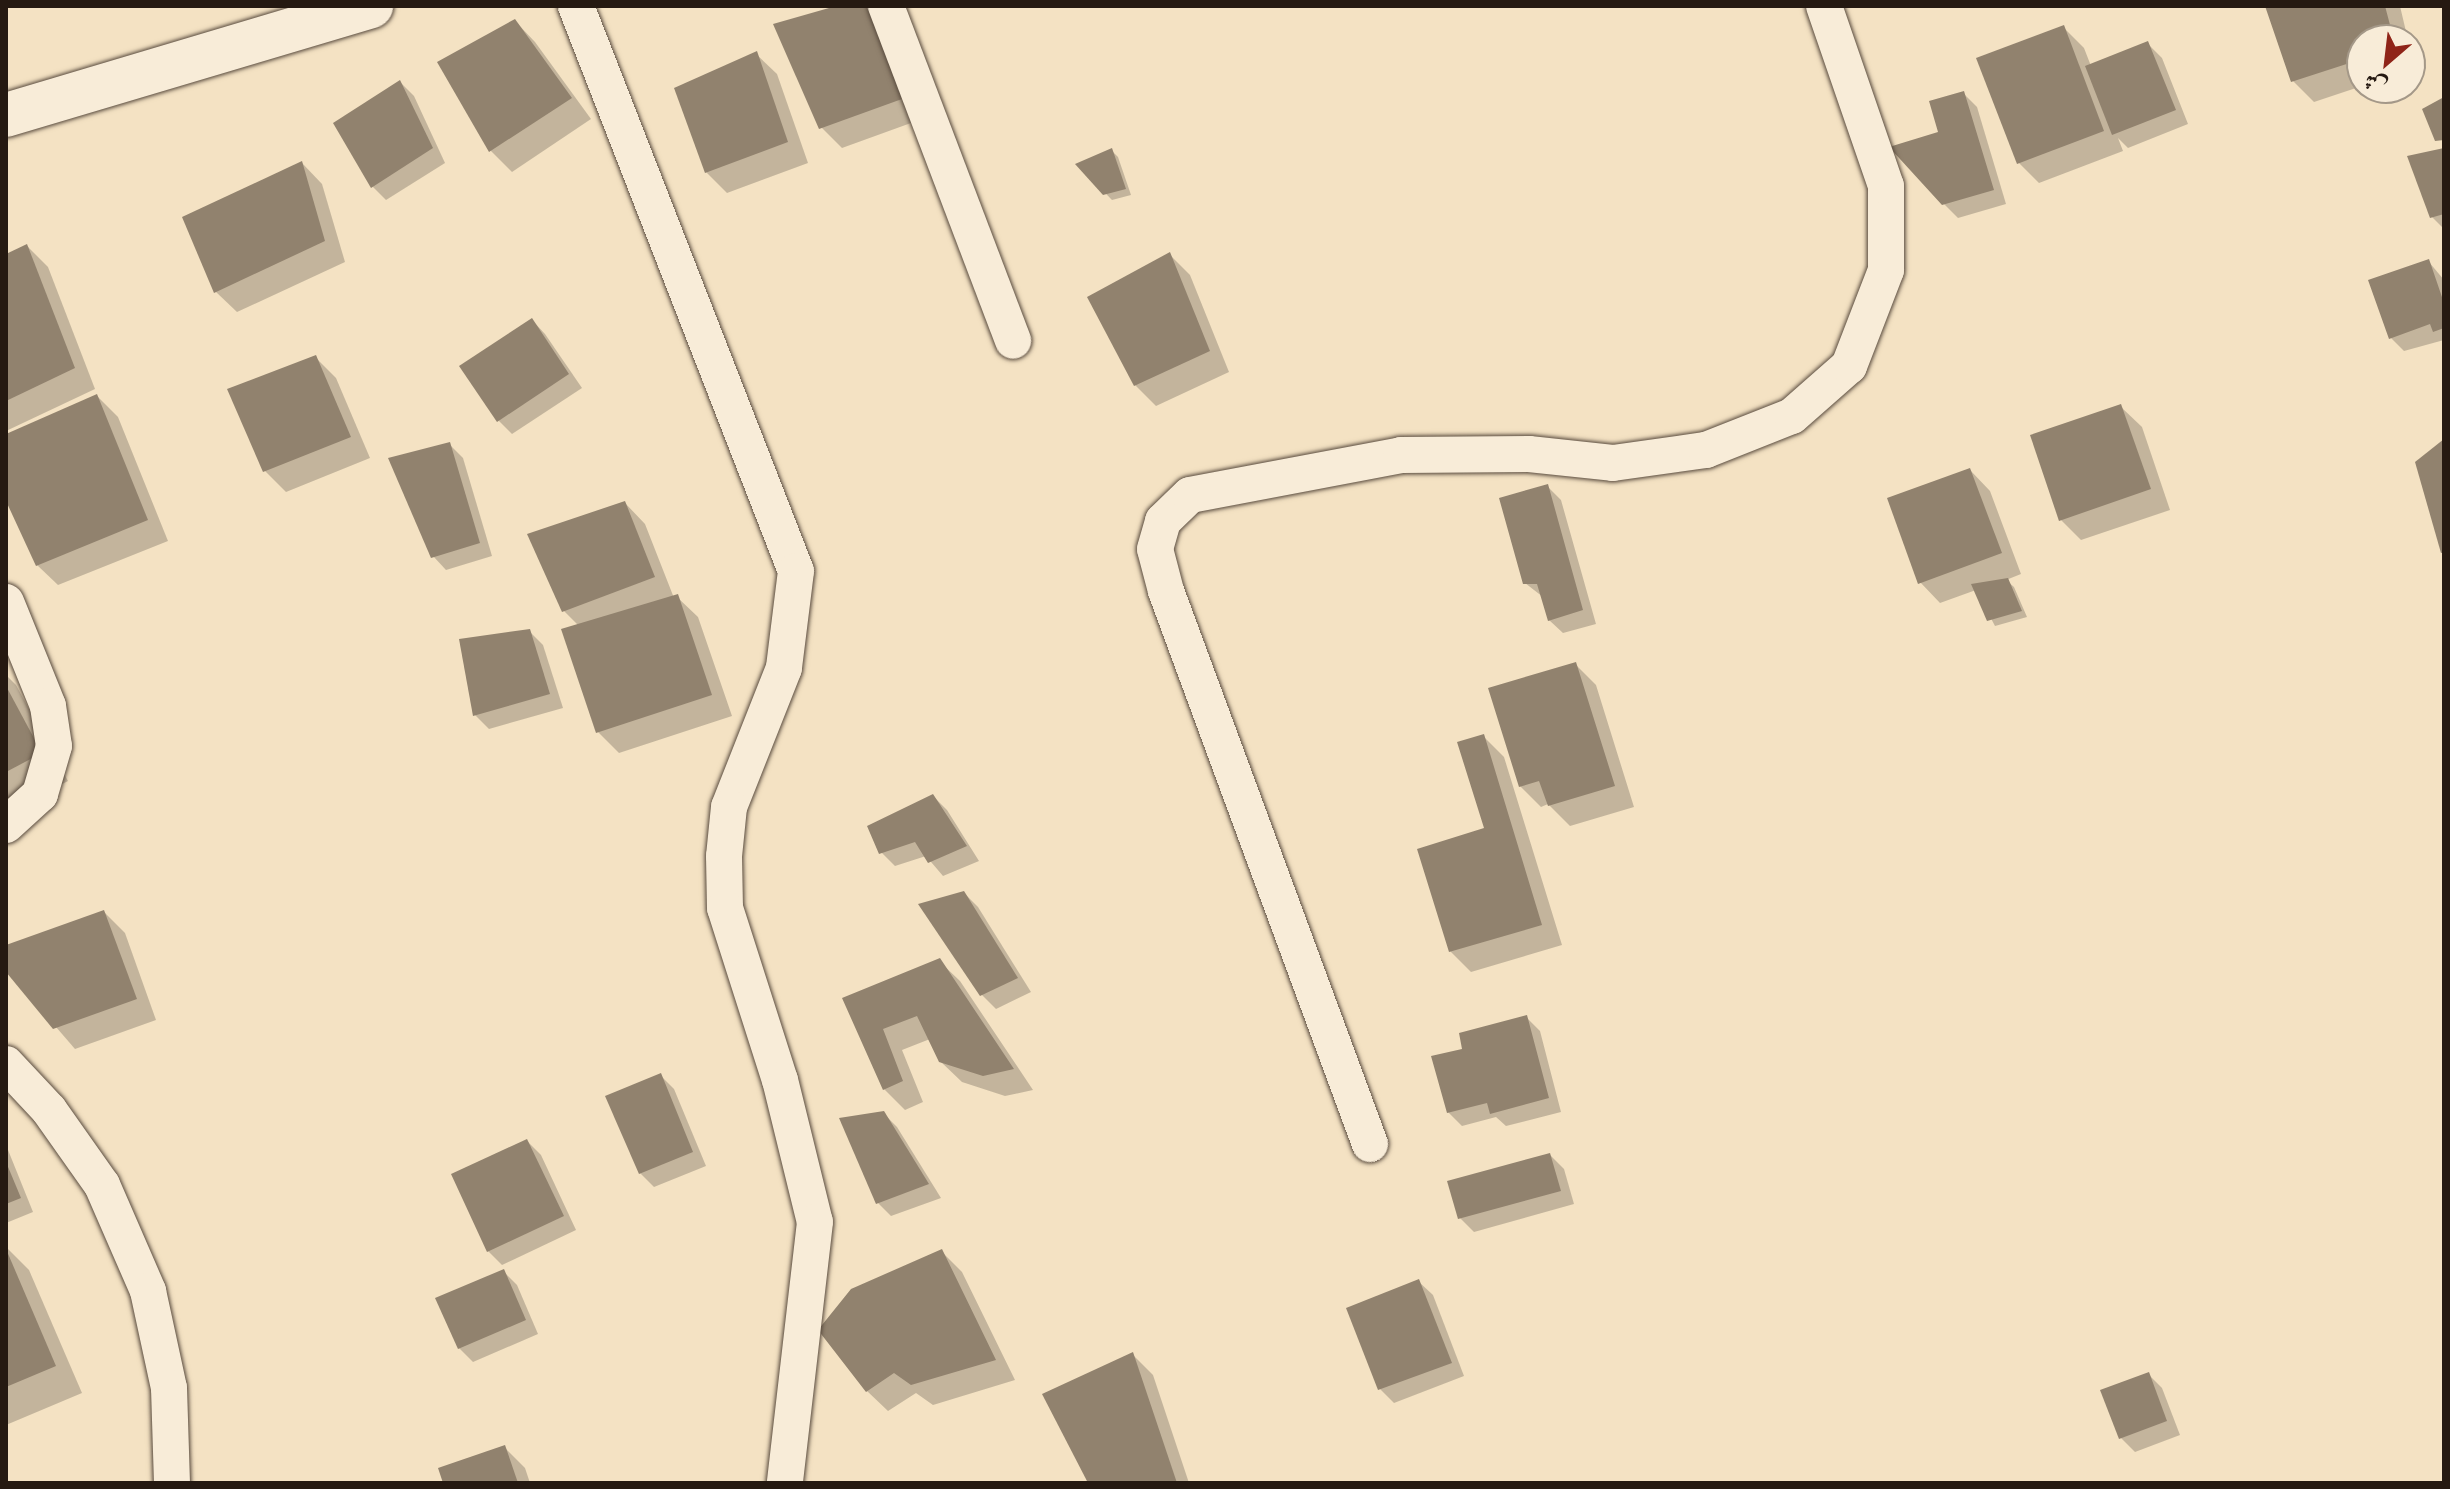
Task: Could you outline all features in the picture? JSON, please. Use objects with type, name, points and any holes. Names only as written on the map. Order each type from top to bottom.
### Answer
[{"type":"street","points":[[6,115],[371,6]]},
{"type":"street","points":[[576,6],[796,571],[784,668],[729,807],[724,856],[725,908],[780,1080],[815,1222],[785,1483]]},
{"type":"street","points":[[886,6],[1013,341]]},
{"type":"street","points":[[1370,1144],[1166,591],[1155,549],[1163,521],[1190,495],[1401,455],[1529,454],[1613,463],[1706,450],[1792,416],[1849,366],[1886,270],[1886,186],[1824,6]]},
{"type":"street","points":[[6,602],[48,706],[54,746],[40,794],[6,825]]},
{"type":"street","points":[[6,1064],[49,1110],[102,1185],[148,1291],[169,1388],[172,1483]]},
{"type":"building","points":[[836,6],[873,6],[902,99],[819,129],[773,24]]},
{"type":"building","points":[[2265,6],[2385,6],[2390,24],[2346,24],[2346,64],[2291,82]]},
{"type":"building","points":[[515,19],[572,98],[489,152],[437,62]]},
{"type":"building","points":[[2064,25],[2104,131],[2017,164],[1976,58]]},
{"type":"building","points":[[2148,41],[2176,110],[2112,135],[2085,66]]},
{"type":"building","points":[[757,51],[788,142],[705,173],[674,88]]},
{"type":"building","points":[[400,80],[433,148],[371,188],[333,123]]},
{"type":"building","points":[[1964,91],[1994,190],[1942,205],[1889,147],[1938,132],[1929,101]]},
{"type":"building","points":[[2444,97],[2444,140],[2435,141],[2422,109]]},
{"type":"building","points":[[1112,148],[1126,189],[1103,195],[1075,164]]},
{"type":"building","points":[[2444,148],[2444,214],[2430,218],[2407,156]]},
{"type":"building","points":[[302,161],[325,241],[214,293],[182,217]]},
{"type":"building","points":[[27,244],[75,368],[6,401],[6,254]]},
{"type":"building","points":[[1170,252],[1210,351],[1134,386],[1087,297]]},
{"type":"building","points":[[2429,259],[2444,303],[2444,328],[2433,332],[2430,324],[2389,339],[2368,280]]},
{"type":"building","points":[[532,318],[569,374],[497,422],[459,366]]},
{"type":"building","points":[[316,355],[351,437],[263,472],[227,389]]},
{"type":"building","points":[[97,394],[148,520],[36,566],[6,501],[6,434]]},
{"type":"building","points":[[2121,404],[2151,489],[2059,521],[2030,435]]},
{"type":"building","points":[[2444,439],[2444,552],[2441,553],[2415,462]]},
{"type":"building","points":[[450,442],[480,543],[431,558],[388,458]]},
{"type":"building","points":[[1970,468],[2002,553],[1918,584],[1887,498]]},
{"type":"building","points":[[1548,484],[1583,610],[1548,621],[1537,584],[1523,584],[1499,498]]},
{"type":"building","points":[[625,501],[655,577],[562,612],[527,534]]},
{"type":"building","points":[[2008,578],[2022,611],[1987,621],[1971,584]]},
{"type":"building","points":[[678,594],[712,695],[596,733],[561,629]]},
{"type":"building","points":[[530,629],[550,694],[473,716],[459,639]]},
{"type":"building","points":[[1576,662],[1615,786],[1548,806],[1539,781],[1519,787],[1488,688]]},
{"type":"building","points":[[6,686],[42,753],[6,772]]},
{"type":"building","points":[[1484,734],[1542,925],[1449,952],[1417,849],[1484,828],[1457,742]]},
{"type":"building","points":[[933,794],[967,846],[928,863],[915,842],[879,854],[867,826]]},
{"type":"building","points":[[964,891],[1018,978],[980,996],[918,904]]},
{"type":"building","points":[[104,910],[137,999],[53,1029],[6,972],[6,945]]},
{"type":"building","points":[[940,958],[1014,1069],[983,1076],[939,1062],[917,1016],[883,1029],[903,1081],[883,1090],[842,998]]},
{"type":"building","points":[[1527,1015],[1549,1098],[1490,1114],[1487,1103],[1447,1113],[1431,1056],[1462,1049],[1459,1033]]},
{"type":"building","points":[[661,1073],[693,1152],[639,1174],[605,1096]]},
{"type":"building","points":[[884,1111],[929,1184],[876,1204],[839,1118]]},
{"type":"building","points":[[527,1139],[564,1216],[487,1252],[451,1174]]},
{"type":"building","points":[[1550,1153],[1561,1191],[1458,1219],[1447,1181]]},
{"type":"building","points":[[6,1162],[21,1198],[6,1204]]},
{"type":"building","points":[[6,1249],[56,1366],[6,1387]]},
{"type":"building","points":[[942,1249],[996,1360],[911,1385],[894,1373],[866,1392],[818,1330],[851,1289]]},
{"type":"building","points":[[504,1269],[526,1320],[458,1349],[435,1298]]},
{"type":"building","points":[[1419,1279],[1452,1363],[1378,1390],[1346,1308]]},
{"type":"building","points":[[1133,1352],[1177,1483],[1088,1483],[1042,1394]]},
{"type":"building","points":[[2149,1372],[2167,1421],[2119,1439],[2100,1390]]},
{"type":"building","points":[[505,1445],[518,1483],[443,1483],[438,1468]]}]
